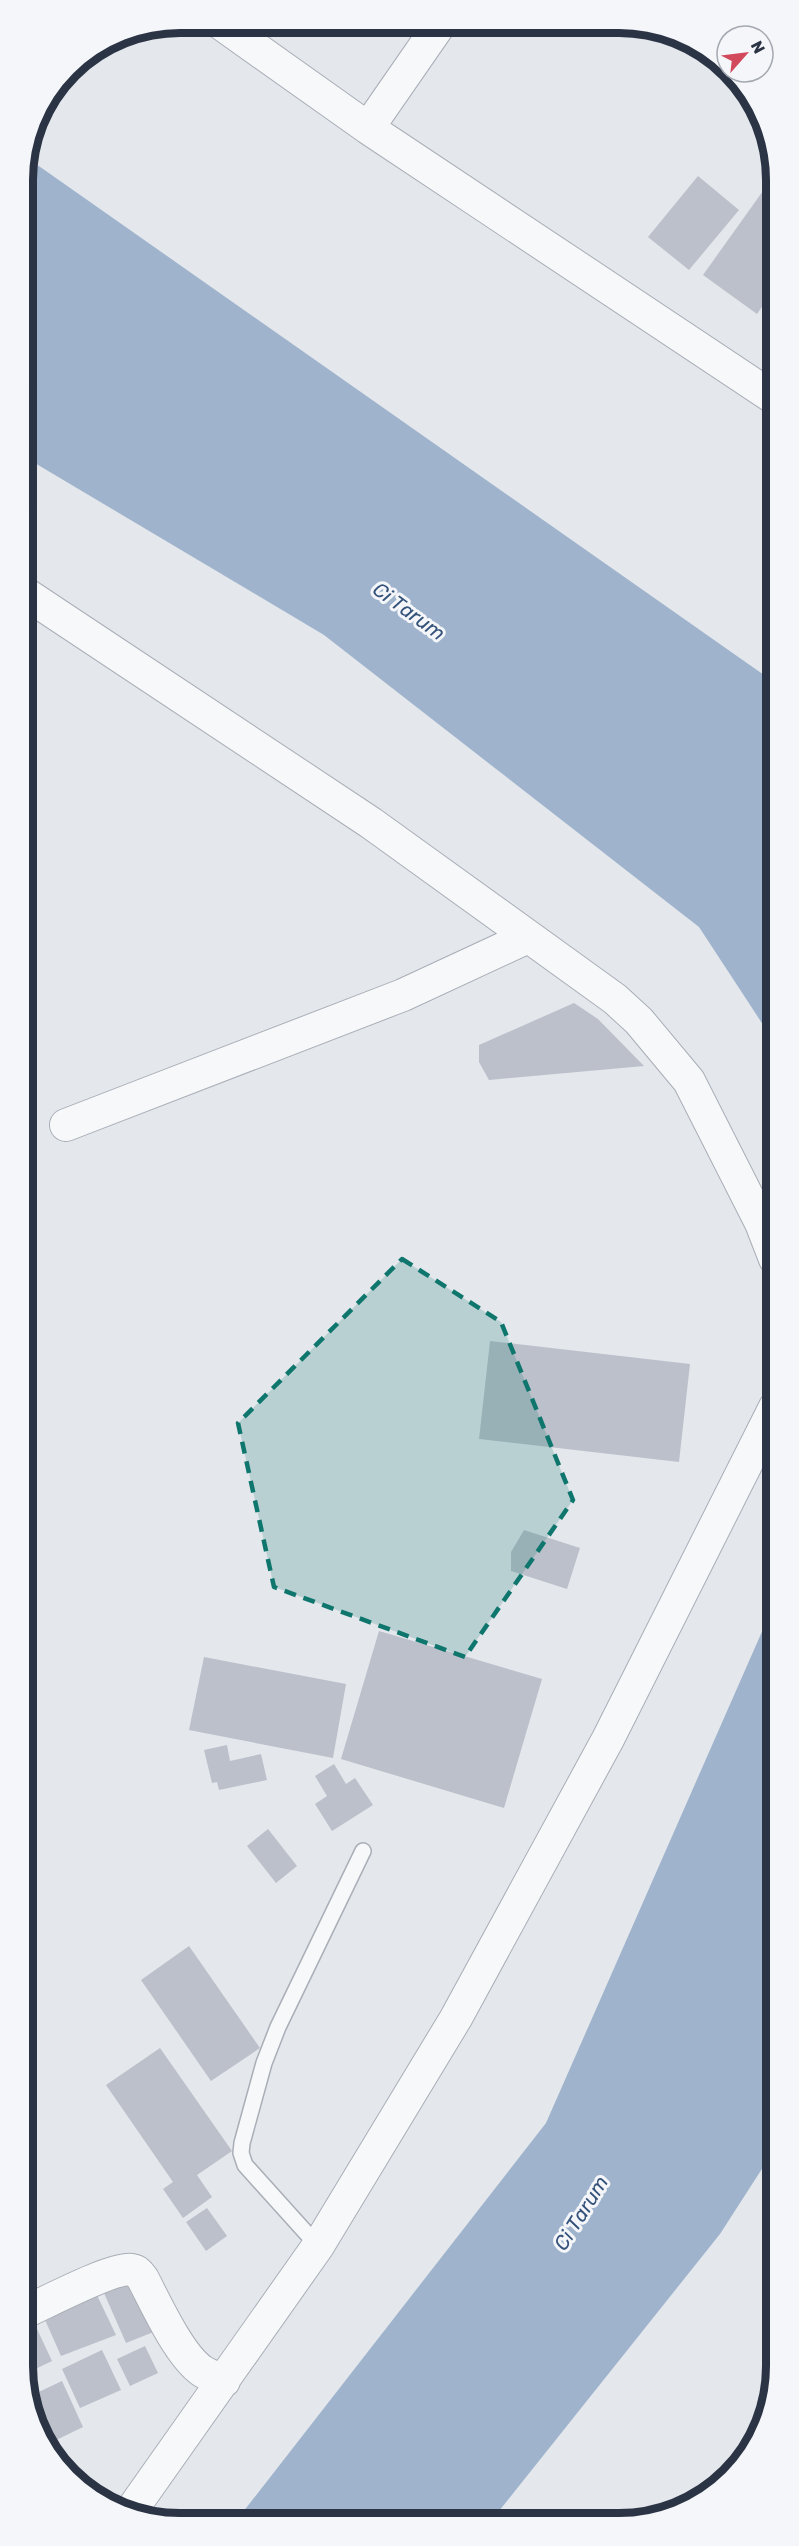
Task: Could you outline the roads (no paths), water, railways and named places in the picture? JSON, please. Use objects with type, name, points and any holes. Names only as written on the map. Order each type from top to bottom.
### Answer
[{"type":"street","points":[[234,33],[368,128],[766,393]]},
{"type":"street","points":[[368,128],[434,33]]},
{"type":"street","points":[[33,599],[371,823],[615,999],[639,1021],[689,1081],[740,1180],[766,1239]]},
{"type":"street","points":[[66,1125],[403,994],[528,938]]},
{"type":"street","points":[[135,2506],[318,2246],[456,2018],[608,1739],[766,1425]]},
{"type":"street","points":[[33,2308],[121,2270],[132,2270],[144,2279],[164,2319],[189,2358],[202,2371],[224,2381]]},
{"type":"lane","points":[[318,2246],[245,2165],[241,2153],[242,2143],[264,2063],[278,2027],[363,1851]]},
{"type":"water","name":"Ci Tarum","points":[[34,162],[766,676],[766,1029],[699,927],[324,635],[33,462]]},
{"type":"water","name":"Ci Tarum","points":[[766,1622],[766,2163],[720,2234],[497,2513],[242,2513],[546,2123]]}]
